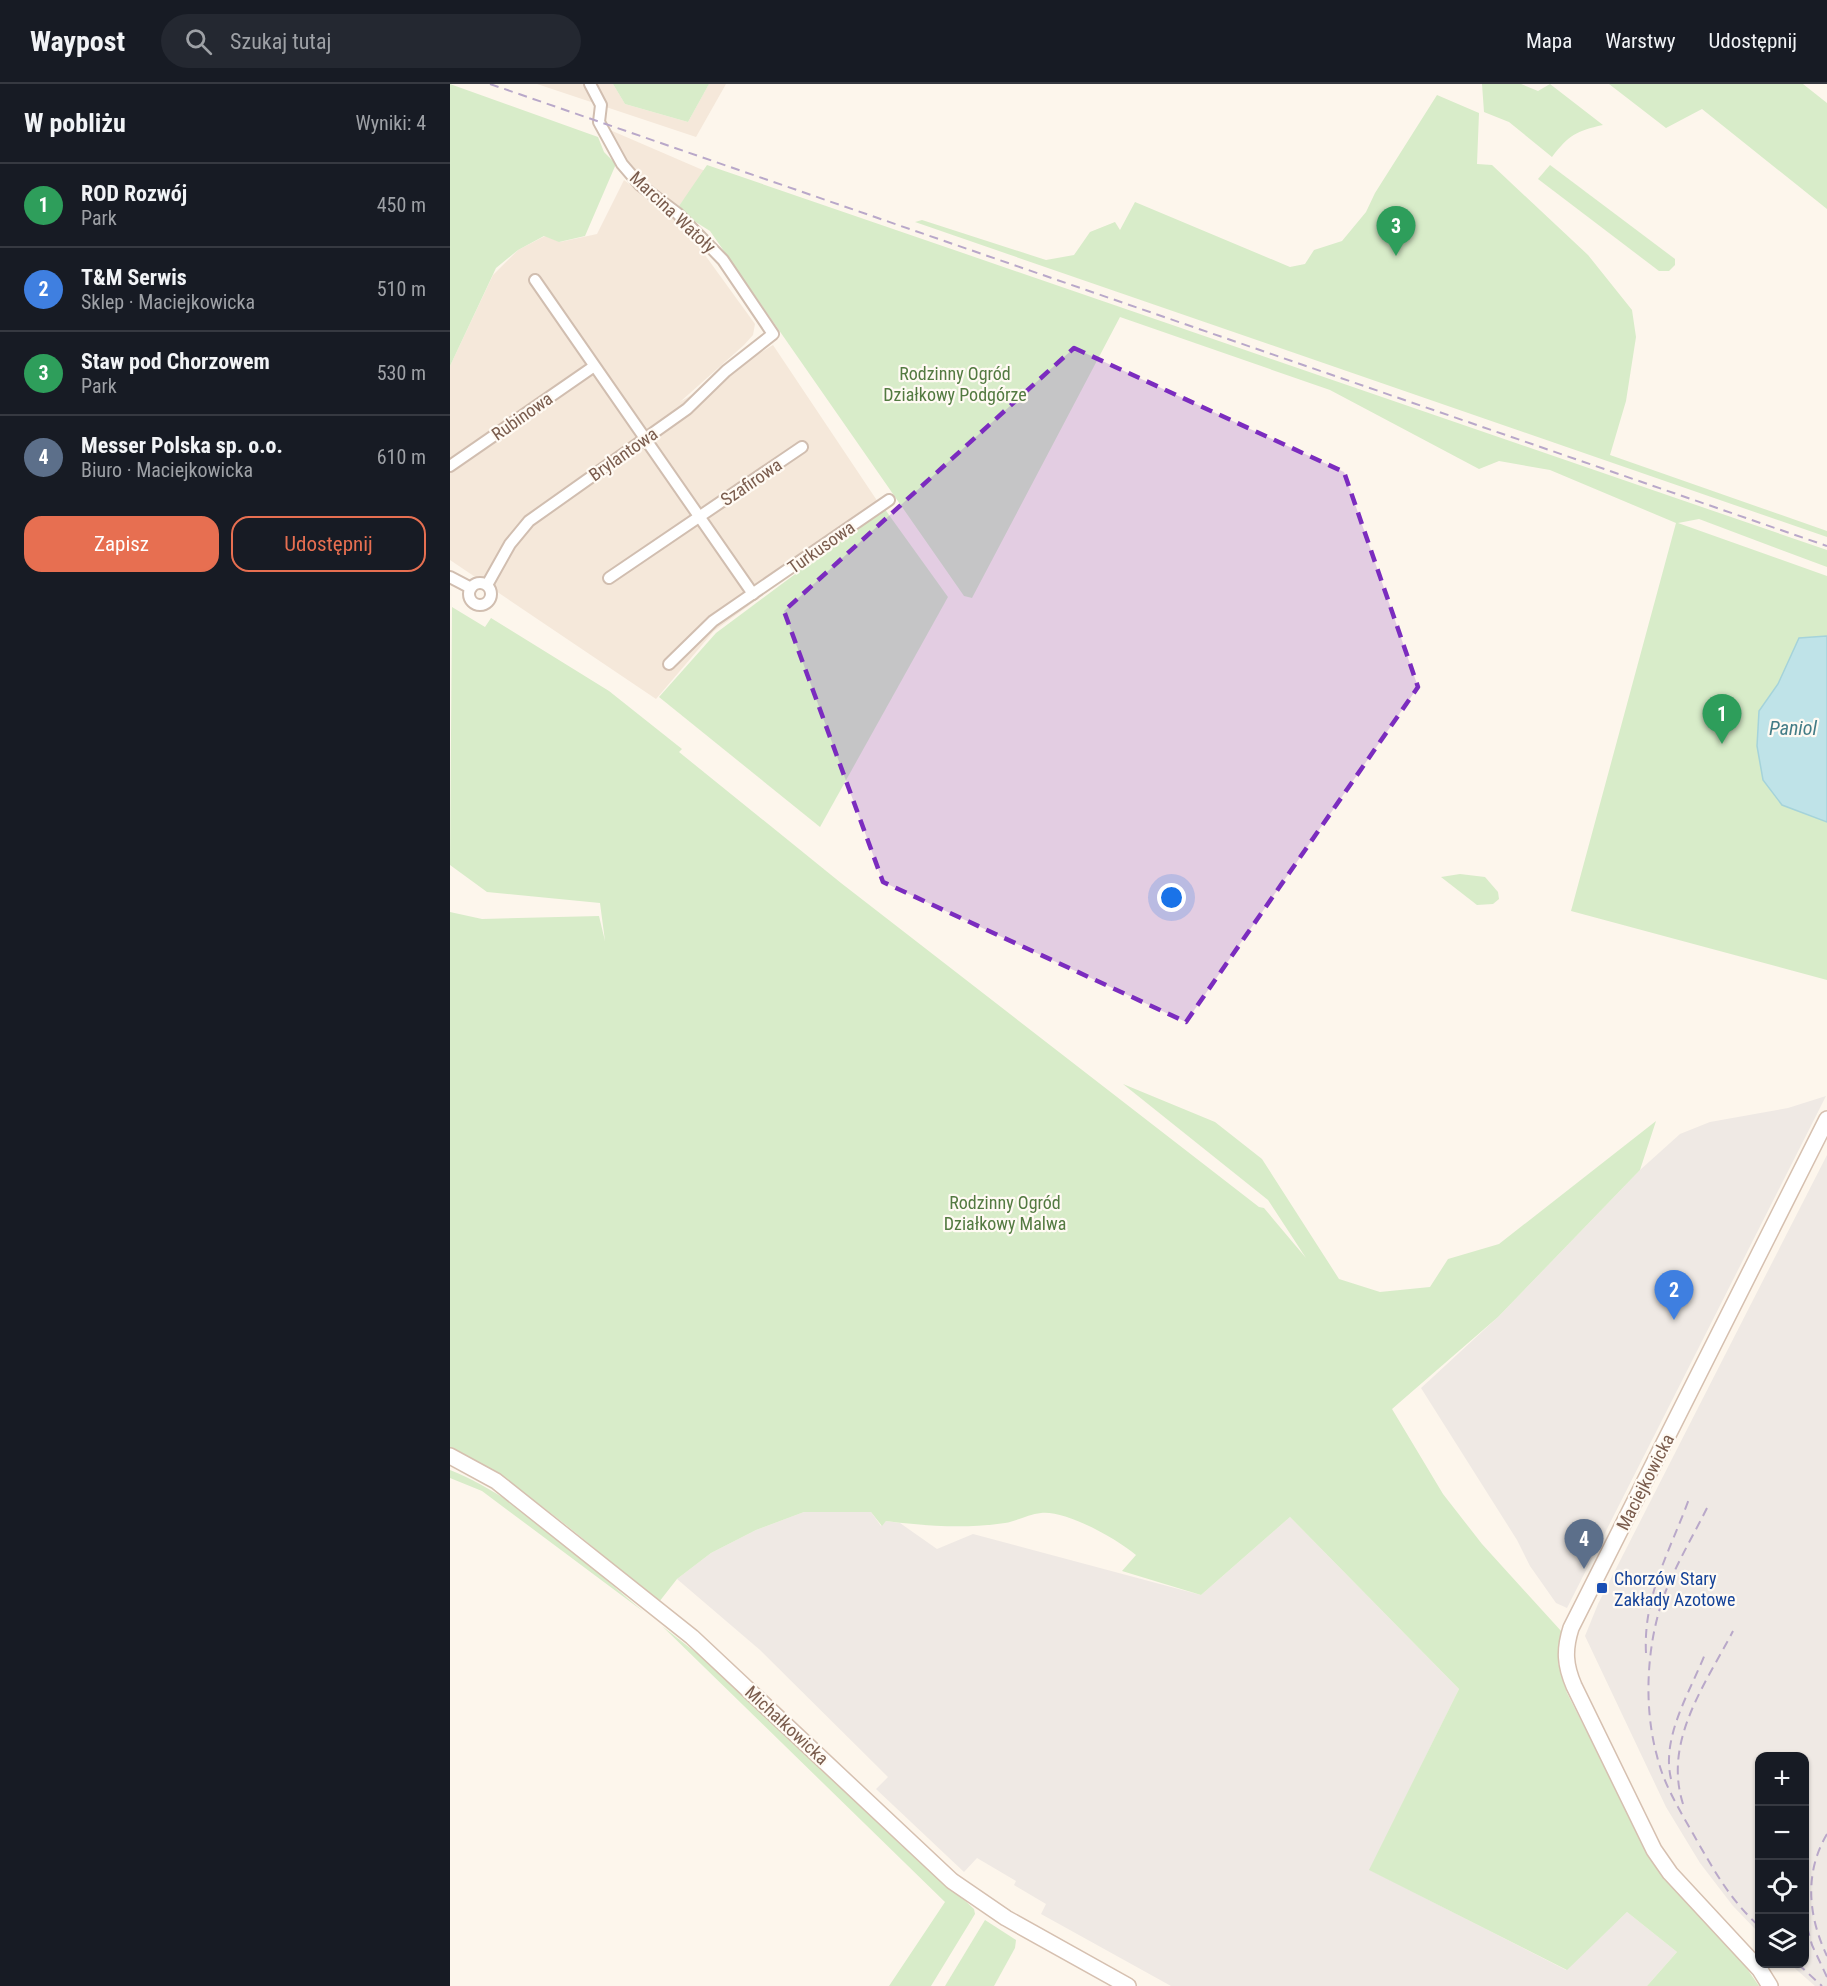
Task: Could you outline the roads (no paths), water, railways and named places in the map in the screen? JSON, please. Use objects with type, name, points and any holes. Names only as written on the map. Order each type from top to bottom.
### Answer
[{"type":"street","name":"Marcina Watoły","points":[[590,84],[601,105],[599,122],[622,164],[640,185],[677,213],[723,260],[773,334]]},
{"type":"street","points":[[535,280],[753,594]]},
{"type":"street","name":"Brylantowa","points":[[487,585],[510,544],[529,521],[687,409],[726,371],[773,334]]},
{"type":"street","name":"Rubinowa","points":[[450,466],[593,366]]},
{"type":"street","name":"Szafirowa","points":[[609,578],[802,447]]},
{"type":"street","name":"Turkusowa","points":[[669,664],[713,621],[889,500]]},
{"type":"street","points":[[450,576],[471,588]]},
{"type":"street","points":[[478,583],[487,585],[491,596],[483,605],[471,601],[471,588],[478,583]]},
{"type":"street","name":"Maciejkowicka","points":[[1770,1986],[1760,1970],[1670,1873],[1654,1850],[1574,1686],[1566,1664],[1565,1646],[1571,1628],[1827,1119]]},
{"type":"street","name":"Michałkowicka","points":[[450,1455],[496,1481],[525,1502],[692,1637],[952,1881],[1006,1918],[1128,1986]]},
{"type":"water","name":"Paniol","points":[[1827,636],[1827,822],[1782,805],[1763,780],[1757,746],[1759,711],[1778,684],[1799,638]]},
{"type":"railway","points":[[490,84],[1827,546]]},
{"type":"railway","points":[[1646,1653],[1646,1632],[1653,1593],[1689,1499]]},
{"type":"railway","points":[[1707,1508],[1670,1581],[1656,1622],[1649,1667],[1649,1713],[1660,1767],[1674,1799],[1724,1886],[1755,1922]]},
{"type":"railway","points":[[1683,1804],[1678,1781],[1678,1758],[1683,1736],[1690,1714],[1733,1631]]},
{"type":"railway","points":[[1671,1779],[1669,1763],[1673,1731],[1705,1654]]},
{"type":"railway","points":[[1827,1834],[1815,1864],[1811,1895],[1816,1926],[1827,1956]]},
{"type":"railway","points":[[1809,1934],[1827,1977]]},
{"type":"railway","points":[[1802,1968],[1822,1986]]},
{"type":"place","name":"Staw pod Chorzowem","points":[[1396,256]]},
{"type":"place","name":"ROD Rozwój","points":[[1722,744]]},
{"type":"place","name":"T&M Serwis","points":[[1674,1320]]},
{"type":"place","name":"Messer Polska sp. o.o.","points":[[1584,1569]]},
{"type":"place","name":"Chorzów Stary Zakłady Azotowe","points":[[1602,1588]]},
{"type":"park label","name":"Rodzinny Ogród Działkowy Podgórze","points":[[955,383]]},
{"type":"park label","name":"Rodzinny Ogród Działkowy Malwa","points":[[1005,1212]]}]
